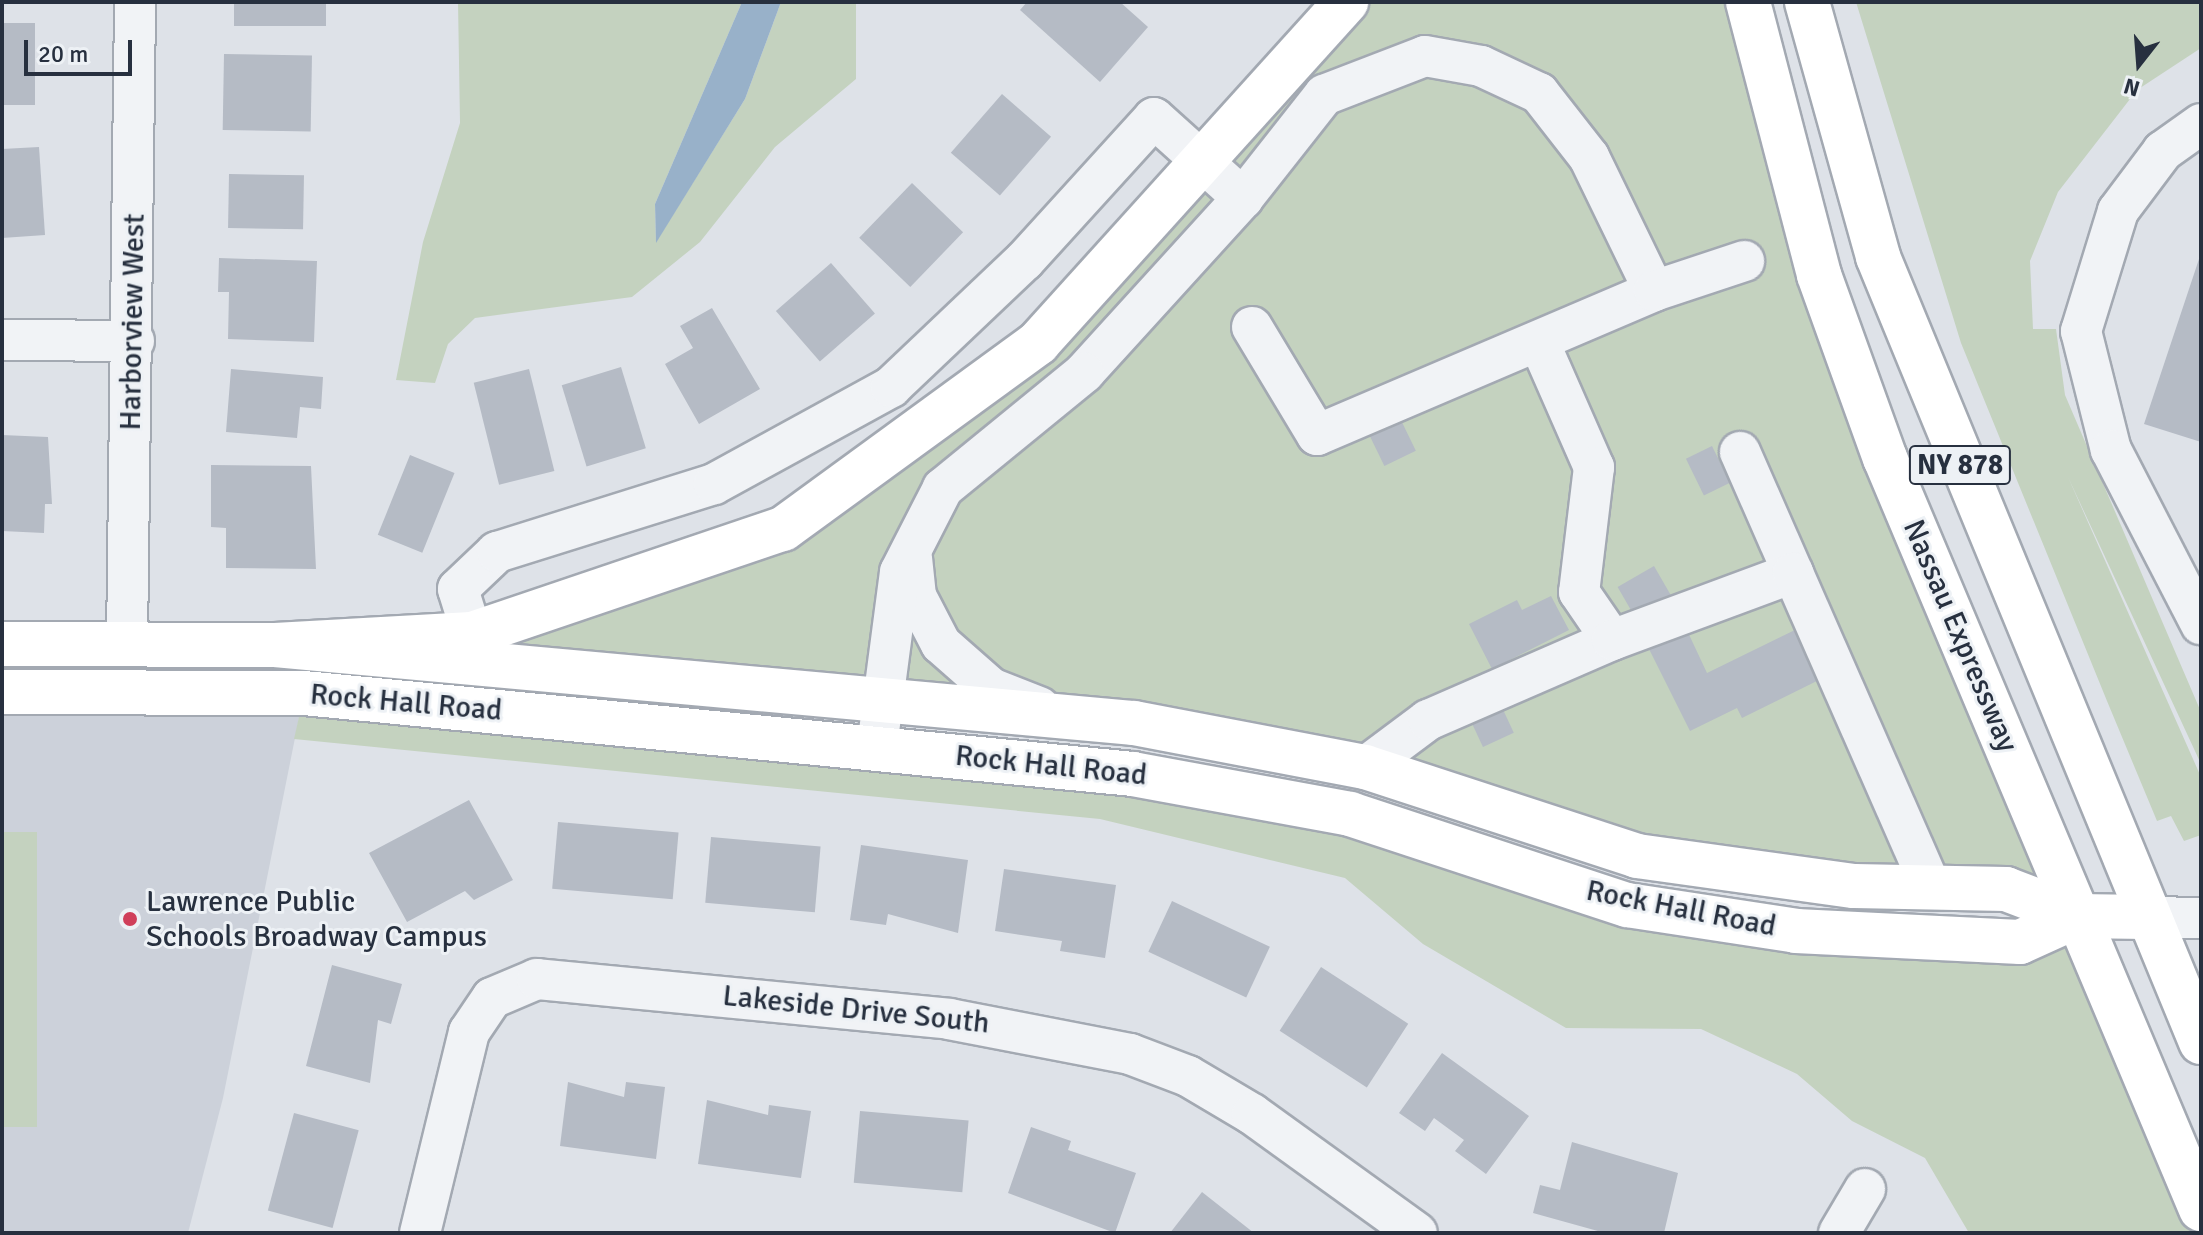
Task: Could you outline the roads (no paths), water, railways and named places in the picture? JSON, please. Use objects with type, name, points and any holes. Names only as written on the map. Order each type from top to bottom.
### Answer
[{"type":"main road","points":[[275,645],[472,634],[783,529],[1038,343],[1346,2]]},
{"type":"main road","name":"Nassau Expressway","points":[[1748,2],[1763,83],[1824,289],[1885,458],[2201,1209]]},
{"type":"main road","name":"NY 878","points":[[1807,2],[1878,257],[2146,917],[2201,1042]]},
{"type":"main road","name":"Rock Hall Road","points":[[2,644],[127,642],[275,645],[1066,717],[1263,744],[1365,767],[1637,856],[1795,881],[2006,889],[2077,916],[2146,917]]},
{"type":"main road","name":"Rock Hall Road","points":[[2,692],[304,693],[877,747],[1256,793],[1350,814],[1627,905],[1796,931],[2020,942],[2077,916]]},
{"type":"street","name":"Harborview West","points":[[127,642],[134,341],[135,2]]},
{"type":"street","points":[[877,747],[900,572],[921,521],[943,488],[992,442],[1084,373],[1243,198],[1324,95],[1425,56],[1481,66],[1539,93],[1589,157],[1654,291]]},
{"type":"street","points":[[472,634],[458,589],[497,552],[714,484],[891,387],[1024,261],[1154,118],[1243,198]]},
{"type":"street","points":[[2201,124],[2163,151],[2118,211],[2081,331],[2111,450],[2201,624]]},
{"type":"street","points":[[1252,327],[1317,435],[1654,291],[1744,261]]},
{"type":"street","points":[[2,340],[134,341]]},
{"type":"street","points":[[1539,342],[1594,467],[1579,592],[1612,640]]},
{"type":"street","points":[[1740,452],[1931,888]]},
{"type":"street","points":[[921,521],[912,575],[941,644],[991,688],[1066,717]]},
{"type":"street","points":[[1365,767],[1428,720],[1612,640],[1793,573]]},
{"type":"street","name":"Rock Hall Road","points":[[2146,917],[2201,918]]},
{"type":"street","name":"Lakeside Drive South","points":[[420,1233],[469,1032],[492,998],[537,979],[949,1019],[1130,1054],[1188,1076],[1252,1114],[1417,1233]]},
{"type":"street","points":[[1839,1233],[1865,1189]]},
{"type":"water","points":[[742,2],[781,2],[745,99],[656,243],[655,204]]},
{"type":"place","name":"Lawrence Public Schools Broadway Campus","points":[[130,919]]}]
